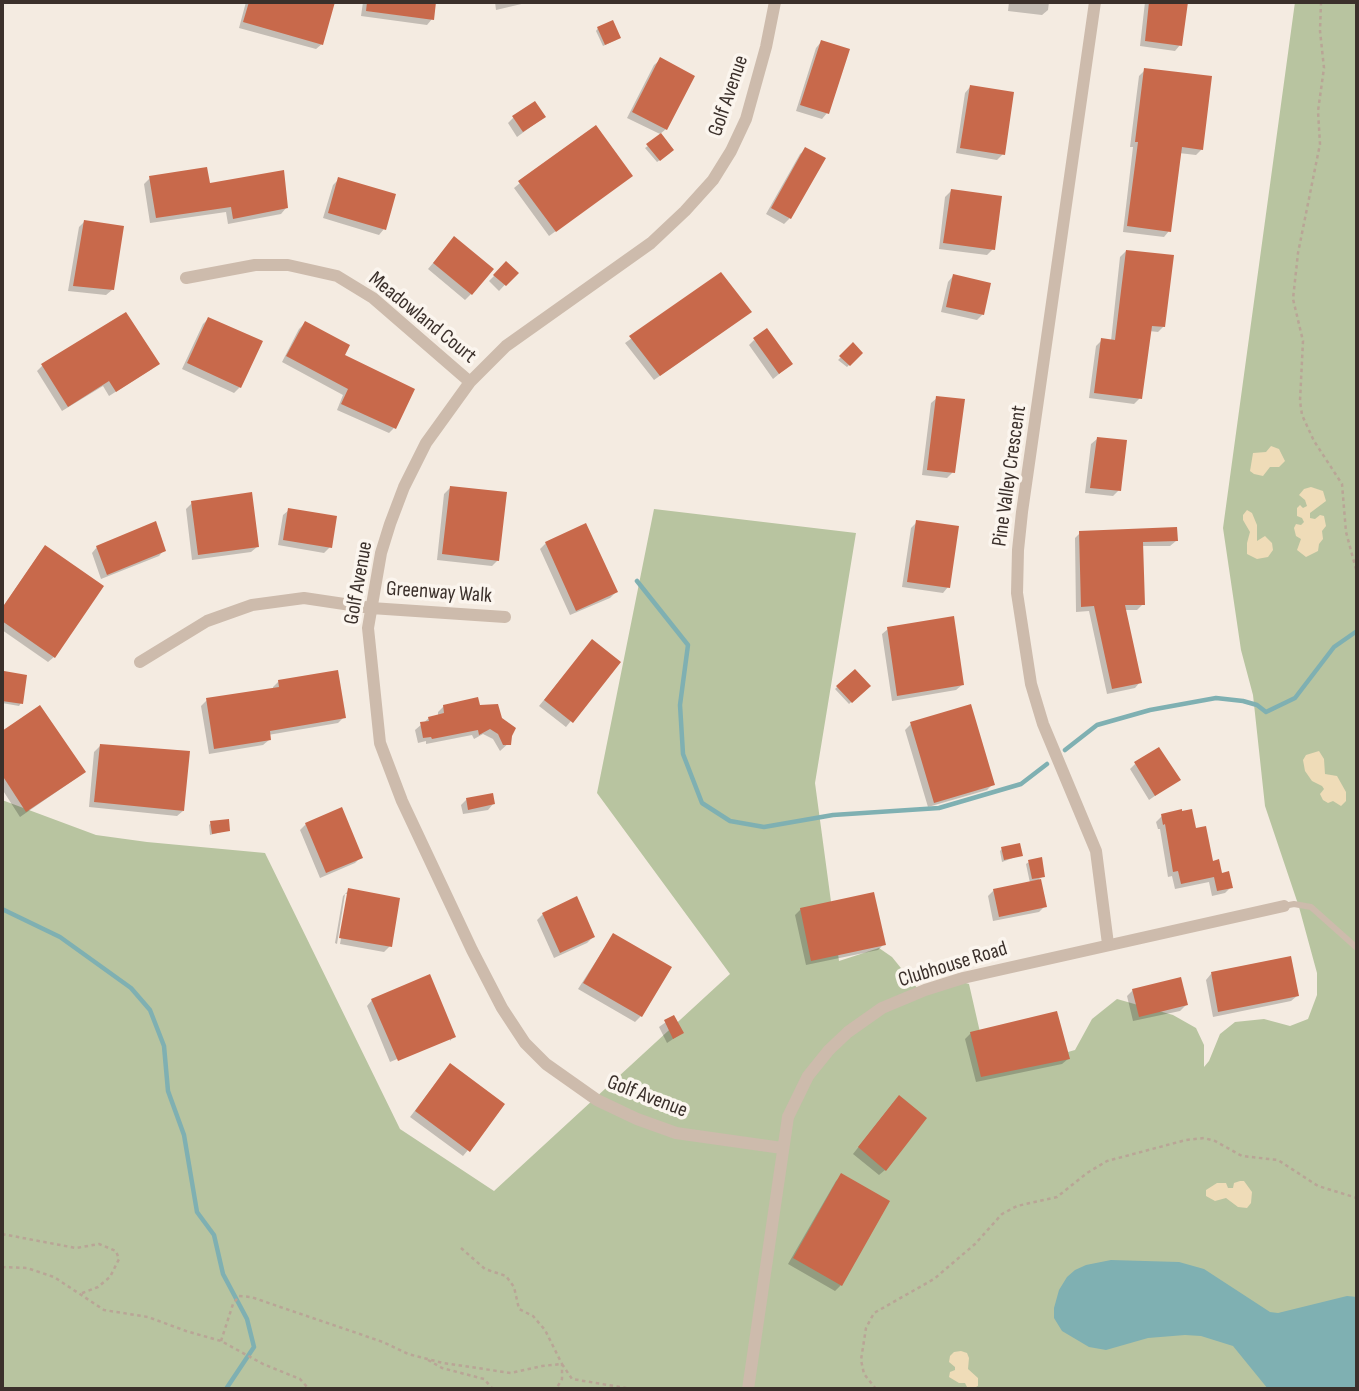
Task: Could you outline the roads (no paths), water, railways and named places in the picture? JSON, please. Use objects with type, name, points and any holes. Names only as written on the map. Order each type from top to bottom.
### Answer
[{"type":"street","name":"Golf Avenue","points":[[775,2],[746,119],[713,180],[651,243],[506,346],[470,382],[426,443],[404,487],[382,553],[368,628],[380,743],[423,849],[496,996],[525,1043],[546,1064],[597,1100],[637,1119],[676,1133],[782,1148]]},
{"type":"street","name":"Pine Valley Crescent","points":[[1095,2],[1022,512],[1017,593],[1031,684],[1040,714],[1096,851],[1108,944]]},
{"type":"street","name":"Meadowland Court","points":[[186,278],[255,265],[288,265],[337,276],[373,298],[470,382]]},
{"type":"street","name":"Greenway Walk","points":[[140,662],[207,621],[252,605],[304,598],[372,608],[505,617]]},
{"type":"street","name":"Clubhouse Road","points":[[748,1389],[788,1117],[808,1076],[848,1032],[882,1009],[925,990],[963,978],[1284,906]]},
{"type":"lane","points":[[1284,906],[1294,904],[1311,907],[1357,948]]},
{"type":"water","points":[[1111,1260],[1179,1262],[1204,1269],[1270,1312],[1278,1313],[1347,1296],[1357,1297],[1357,1389],[1268,1389],[1233,1346],[1201,1336],[1148,1338],[1106,1350],[1089,1347],[1062,1331],[1054,1318],[1054,1308],[1059,1290],[1075,1270]]},
{"type":"waterway","points":[[637,581],[688,645],[680,705],[683,754],[702,803],[730,821],[764,827],[833,815],[939,808],[1021,784],[1047,764]]},
{"type":"waterway","points":[[1065,750],[1097,725],[1150,710],[1216,698],[1243,701],[1257,705],[1266,712],[1295,698],[1334,647],[1357,631]]},
{"type":"waterway","points":[[2,909],[60,937],[131,988],[150,1010],[164,1046],[168,1091],[184,1135],[197,1212],[214,1235],[223,1274],[247,1319],[254,1347],[226,1389]]}]
